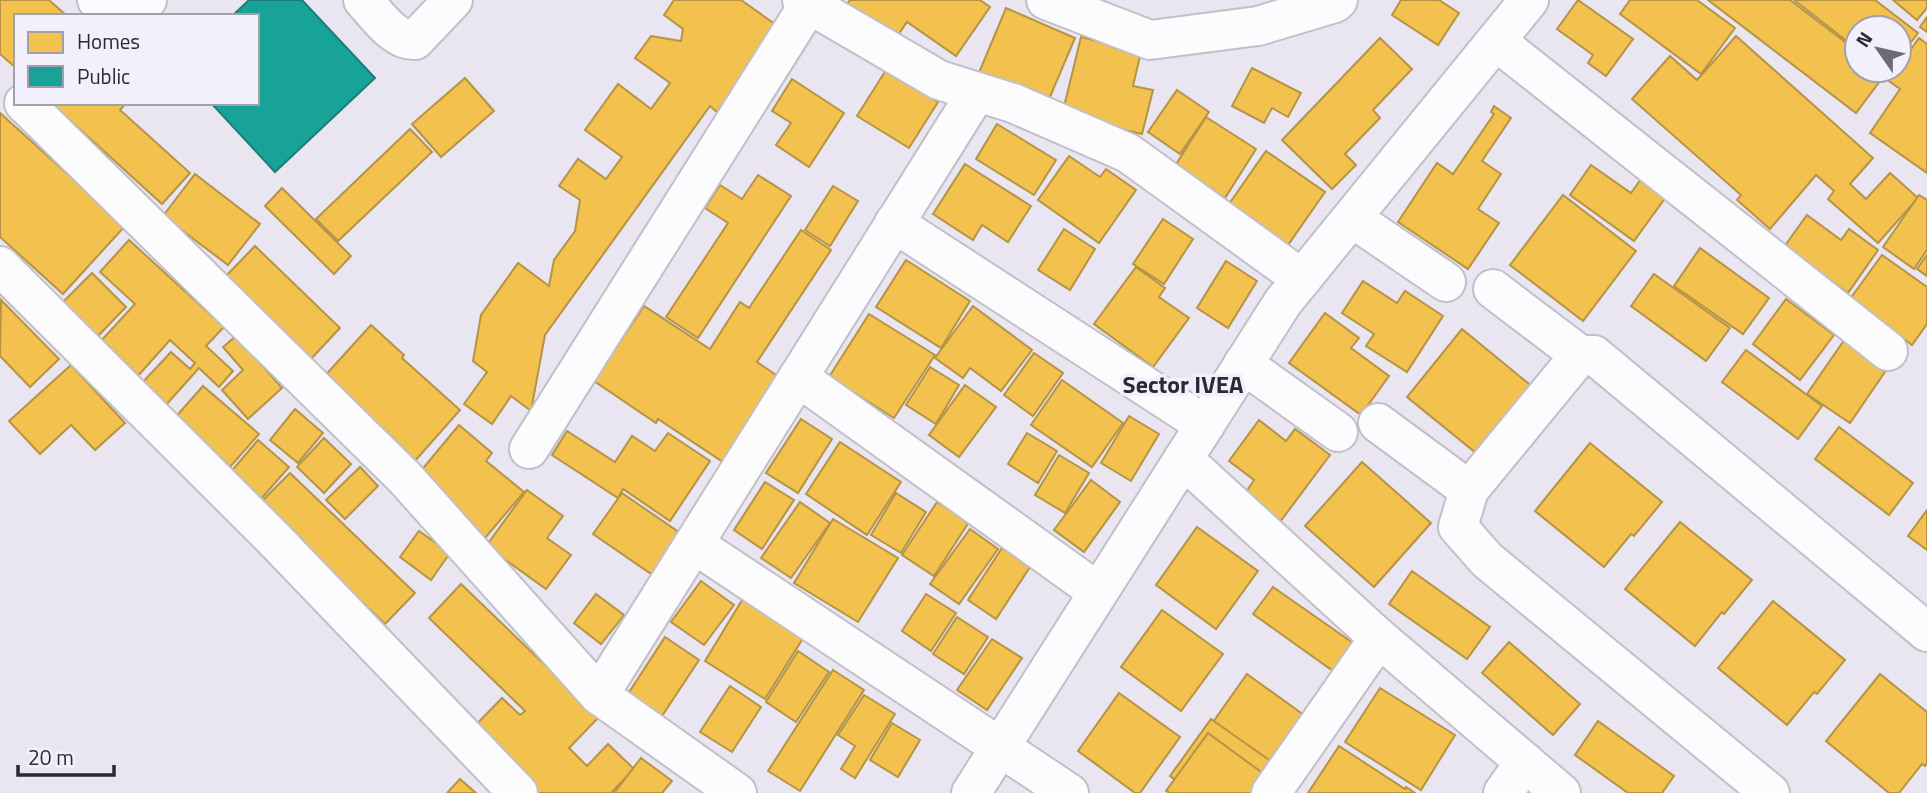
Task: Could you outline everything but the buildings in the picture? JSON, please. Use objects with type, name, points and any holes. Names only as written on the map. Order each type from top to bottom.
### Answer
[{"type":"street","points":[[97,0],[116,14],[129,14],[147,0]]},
{"type":"street","points":[[363,0],[397,35],[407,40],[415,40],[453,0]]},
{"type":"street","points":[[1046,0],[1150,40],[1258,26],[1338,0]]},
{"type":"street","points":[[971,793],[1283,302],[1529,0]]},
{"type":"street","points":[[529,449],[805,2],[939,80],[1013,103],[1128,153],[1302,279]]},
{"type":"street","points":[[1496,41],[1888,351]]},
{"type":"street","points":[[0,80],[14,93]]},
{"type":"street","points":[[599,695],[976,92]]},
{"type":"street","points":[[26,105],[405,478],[599,695],[737,793]]},
{"type":"street","points":[[1352,218],[1447,282]]},
{"type":"street","points":[[894,223],[1205,425]]},
{"type":"street","points":[[0,266],[272,537],[518,793]]},
{"type":"street","points":[[1493,289],[1580,355],[1594,355],[1927,632]]},
{"type":"street","points":[[1580,355],[1469,490],[1458,527],[1487,560],[1770,793]]},
{"type":"street","points":[[1243,364],[1338,432]]},
{"type":"street","points":[[798,377],[1098,592]]},
{"type":"street","points":[[1378,423],[1469,490]]},
{"type":"street","points":[[1183,458],[1379,638],[1561,793]]},
{"type":"street","points":[[694,544],[1069,793]]},
{"type":"street","points":[[1271,793],[1379,638]]},
{"type":"street","points":[[1503,793],[1525,762]]},
{"type":"district","name":"Sector IVEA","points":[[1183,385]]}]
